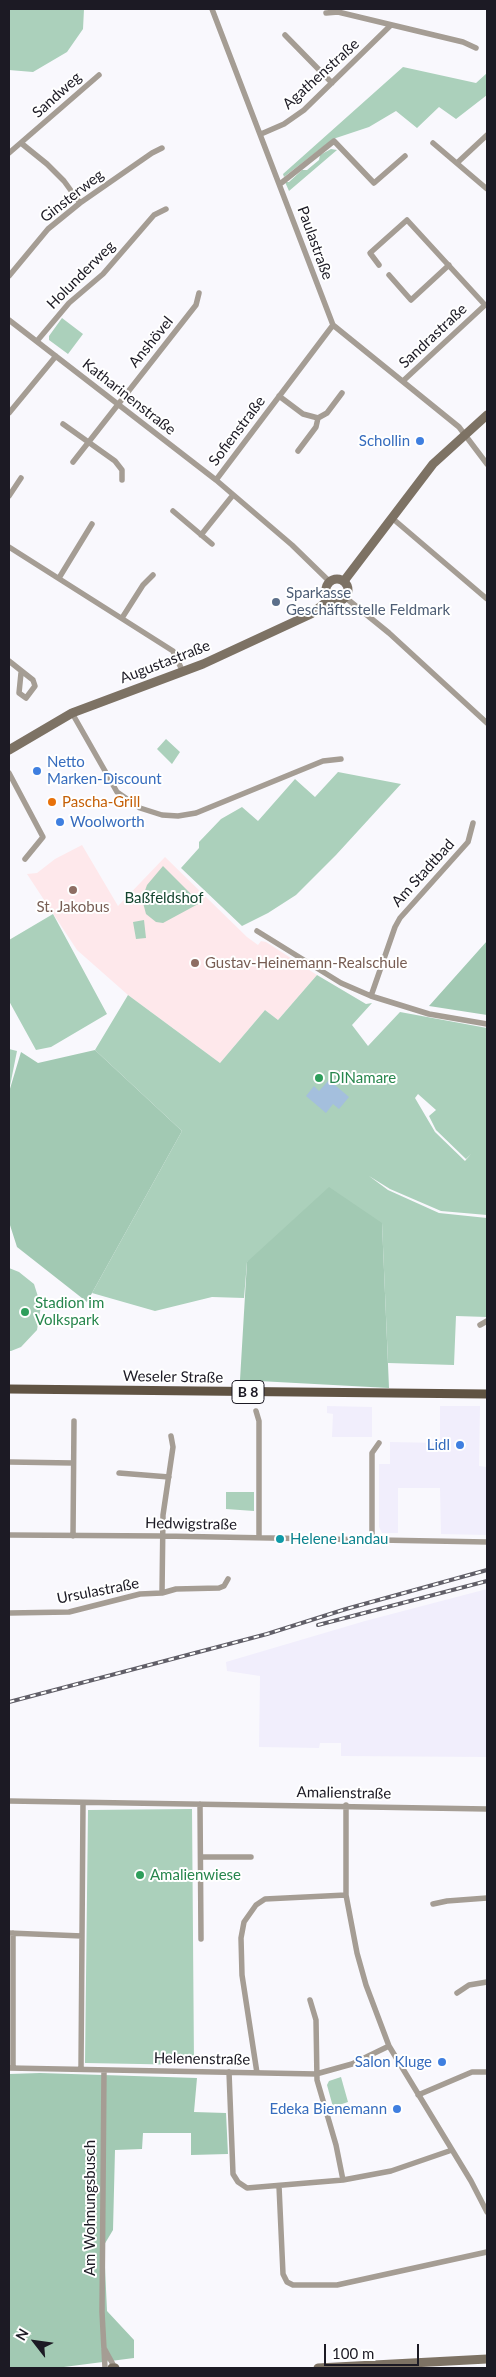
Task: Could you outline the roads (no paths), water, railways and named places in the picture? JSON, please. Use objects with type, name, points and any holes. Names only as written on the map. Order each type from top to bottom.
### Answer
[{"type":"main road","points":[[344,581],[433,464],[487,415]]},
{"type":"main road","points":[[337,578],[344,581],[349,587],[346,598],[336,602],[330,599],[326,592],[330,582],[337,578]]},
{"type":"main road","name":"Augustastraße","points":[[9,750],[72,714],[183,672],[311,614],[330,599]]},
{"type":"main road","name":"Weseler Straße","points":[[9,1389],[487,1394]]},
{"type":"main road","points":[[318,2368],[433,2365],[487,2358]]},
{"type":"street","name":"Paulastraße","points":[[212,9],[333,325]]},
{"type":"street","points":[[326,13],[338,12],[463,42],[476,48]]},
{"type":"street","name":"Agathenstraße","points":[[261,134],[284,124],[304,110],[391,25]]},
{"type":"street","points":[[285,36],[332,84]]},
{"type":"street","name":"Sandweg","points":[[9,153],[99,75]]},
{"type":"street","points":[[458,163],[487,135]]},
{"type":"street","points":[[280,184],[334,141],[374,183],[405,156]]},
{"type":"street","points":[[21,143],[59,175],[80,203]]},
{"type":"street","points":[[433,143],[486,186]]},
{"type":"street","name":"Ginsterweg","points":[[9,276],[48,229],[80,203],[162,148]]},
{"type":"street","name":"Holunderweg","points":[[37,341],[69,303],[103,274],[154,215],[166,209]]},
{"type":"street","name":"Sandrastraße","points":[[379,265],[370,253],[407,220],[485,305],[403,381]]},
{"type":"street","points":[[389,275],[411,300],[449,265]]},
{"type":"street","name":"Anshövel","points":[[73,462],[196,306],[199,293]]},
{"type":"street","name":"Katharinenstraße","points":[[9,320],[216,480],[292,545],[330,582]]},
{"type":"street","points":[[333,325],[466,434],[487,464]]},
{"type":"street","name":"Sofienstraße","points":[[216,480],[333,325]]},
{"type":"street","points":[[9,413],[56,356]]},
{"type":"street","points":[[298,451],[316,427],[318,418],[327,413],[342,393]]},
{"type":"street","name":"Sofienstraße","points":[[279,396],[303,414],[318,418]]},
{"type":"street","points":[[63,424],[116,461],[122,470],[122,480]]},
{"type":"street","points":[[9,496],[21,478]]},
{"type":"street","points":[[202,535],[234,495]]},
{"type":"street","points":[[173,511],[212,544]]},
{"type":"street","points":[[392,518],[487,599]]},
{"type":"street","points":[[59,578],[92,524]]},
{"type":"street","points":[[9,547],[173,651],[183,672]]},
{"type":"street","points":[[122,618],[142,585],[153,575]]},
{"type":"street","points":[[346,598],[389,633],[487,723]]},
{"type":"street","points":[[9,661],[21,673]]},
{"type":"street","points":[[72,714],[117,792],[140,808],[162,815],[178,816],[196,813],[323,761],[341,759]]},
{"type":"street","points":[[9,773],[43,837],[25,859]]},
{"type":"street","name":"Am Stadtbad","points":[[371,996],[395,926],[468,842],[473,823]]},
{"type":"street","points":[[258,932],[328,976],[371,996],[429,1014],[487,1024]]},
{"type":"street","points":[[480,1325],[487,1321]]},
{"type":"street","points":[[256,1410],[259,1420],[260,1538]]},
{"type":"street","points":[[73,1536],[74,1421]]},
{"type":"street","name":"Ursulastraße","points":[[162,1593],[164,1500],[173,1447],[171,1436]]},
{"type":"street","points":[[372,1540],[372,1453],[379,1443]]},
{"type":"street","points":[[9,1462],[73,1463]]},
{"type":"street","points":[[119,1473],[169,1477]]},
{"type":"street","name":"Hedwigstraße","points":[[9,1535],[487,1542]]},
{"type":"street","name":"Ursulastraße","points":[[9,1613],[69,1612],[140,1594],[162,1593],[176,1589],[219,1588],[224,1586],[228,1579]]},
{"type":"street","name":"Amalienstraße","points":[[9,1802],[346,1805],[487,1809]]},
{"type":"street","points":[[81,2069],[83,1803]]},
{"type":"street","points":[[200,1804],[201,1939]]},
{"type":"street","points":[[346,1805],[346,1895],[357,1953],[366,1985],[389,2046],[487,2212]]},
{"type":"street","points":[[200,1857],[251,1858]]},
{"type":"street","points":[[257,2073],[242,1975],[241,1938],[244,1922],[256,1905],[266,1899],[346,1895]]},
{"type":"street","points":[[433,1904],[487,1898]]},
{"type":"street","points":[[11,2068],[11,1933],[82,1936]]},
{"type":"street","points":[[457,1993],[469,1985],[487,1982]]},
{"type":"street","points":[[310,2000],[316,2020],[316,2074],[336,2145],[343,2180]]},
{"type":"street","name":"Helenenstraße","points":[[11,2068],[316,2074],[352,2064],[389,2046]]},
{"type":"street","name":"Am Wohnungsbusch","points":[[104,2070],[103,2346],[105,2368]]},
{"type":"street","points":[[229,2072],[233,2174],[238,2182],[247,2188],[343,2180],[391,2172],[452,2150]]},
{"type":"street","points":[[418,2095],[472,2072],[487,2072]]},
{"type":"street","points":[[280,2186],[283,2274],[286,2282],[293,2285],[337,2285],[487,2252]]},
{"type":"street","name":"Am Wohnungsbusch","points":[[103,2346],[114,2368]]},
{"type":"water","points":[[329,1080],[349,1097],[339,1109],[333,1104],[326,1113],[306,1096],[314,1086],[319,1091]]},
{"type":"railway","points":[[9,1702],[267,1634],[346,1609],[487,1570]]},
{"type":"railway","points":[[318,1625],[487,1581]]},
{"type":"place","name":"Schollin","points":[[420,441]]},
{"type":"place","name":"Sparkasse Geschäftsstelle Feldmark","points":[[276,602]]},
{"type":"place","name":"Netto Marken-Discount","points":[[37,771]]},
{"type":"place","name":"Pascha-Grill","points":[[52,802]]},
{"type":"place","name":"Woolworth","points":[[60,822]]},
{"type":"place","name":"St. Jakobus","points":[[73,890]]},
{"type":"place","name":"Gustav-Heinemann-Realschule","points":[[195,963]]},
{"type":"place","name":"DINamare","points":[[319,1078]]},
{"type":"place","name":"Stadion im Volkspark","points":[[25,1312]]},
{"type":"place","name":"Lidl","points":[[460,1445]]},
{"type":"place","name":"Helene Landau","points":[[280,1539]]},
{"type":"place","name":"Amalienwiese","points":[[140,1875]]},
{"type":"place","name":"Salon Kluge","points":[[442,2062]]},
{"type":"place","name":"Edeka Bienemann","points":[[397,2109]]},
{"type":"park label","name":"Baßfeldshof","points":[[164,898]]}]
